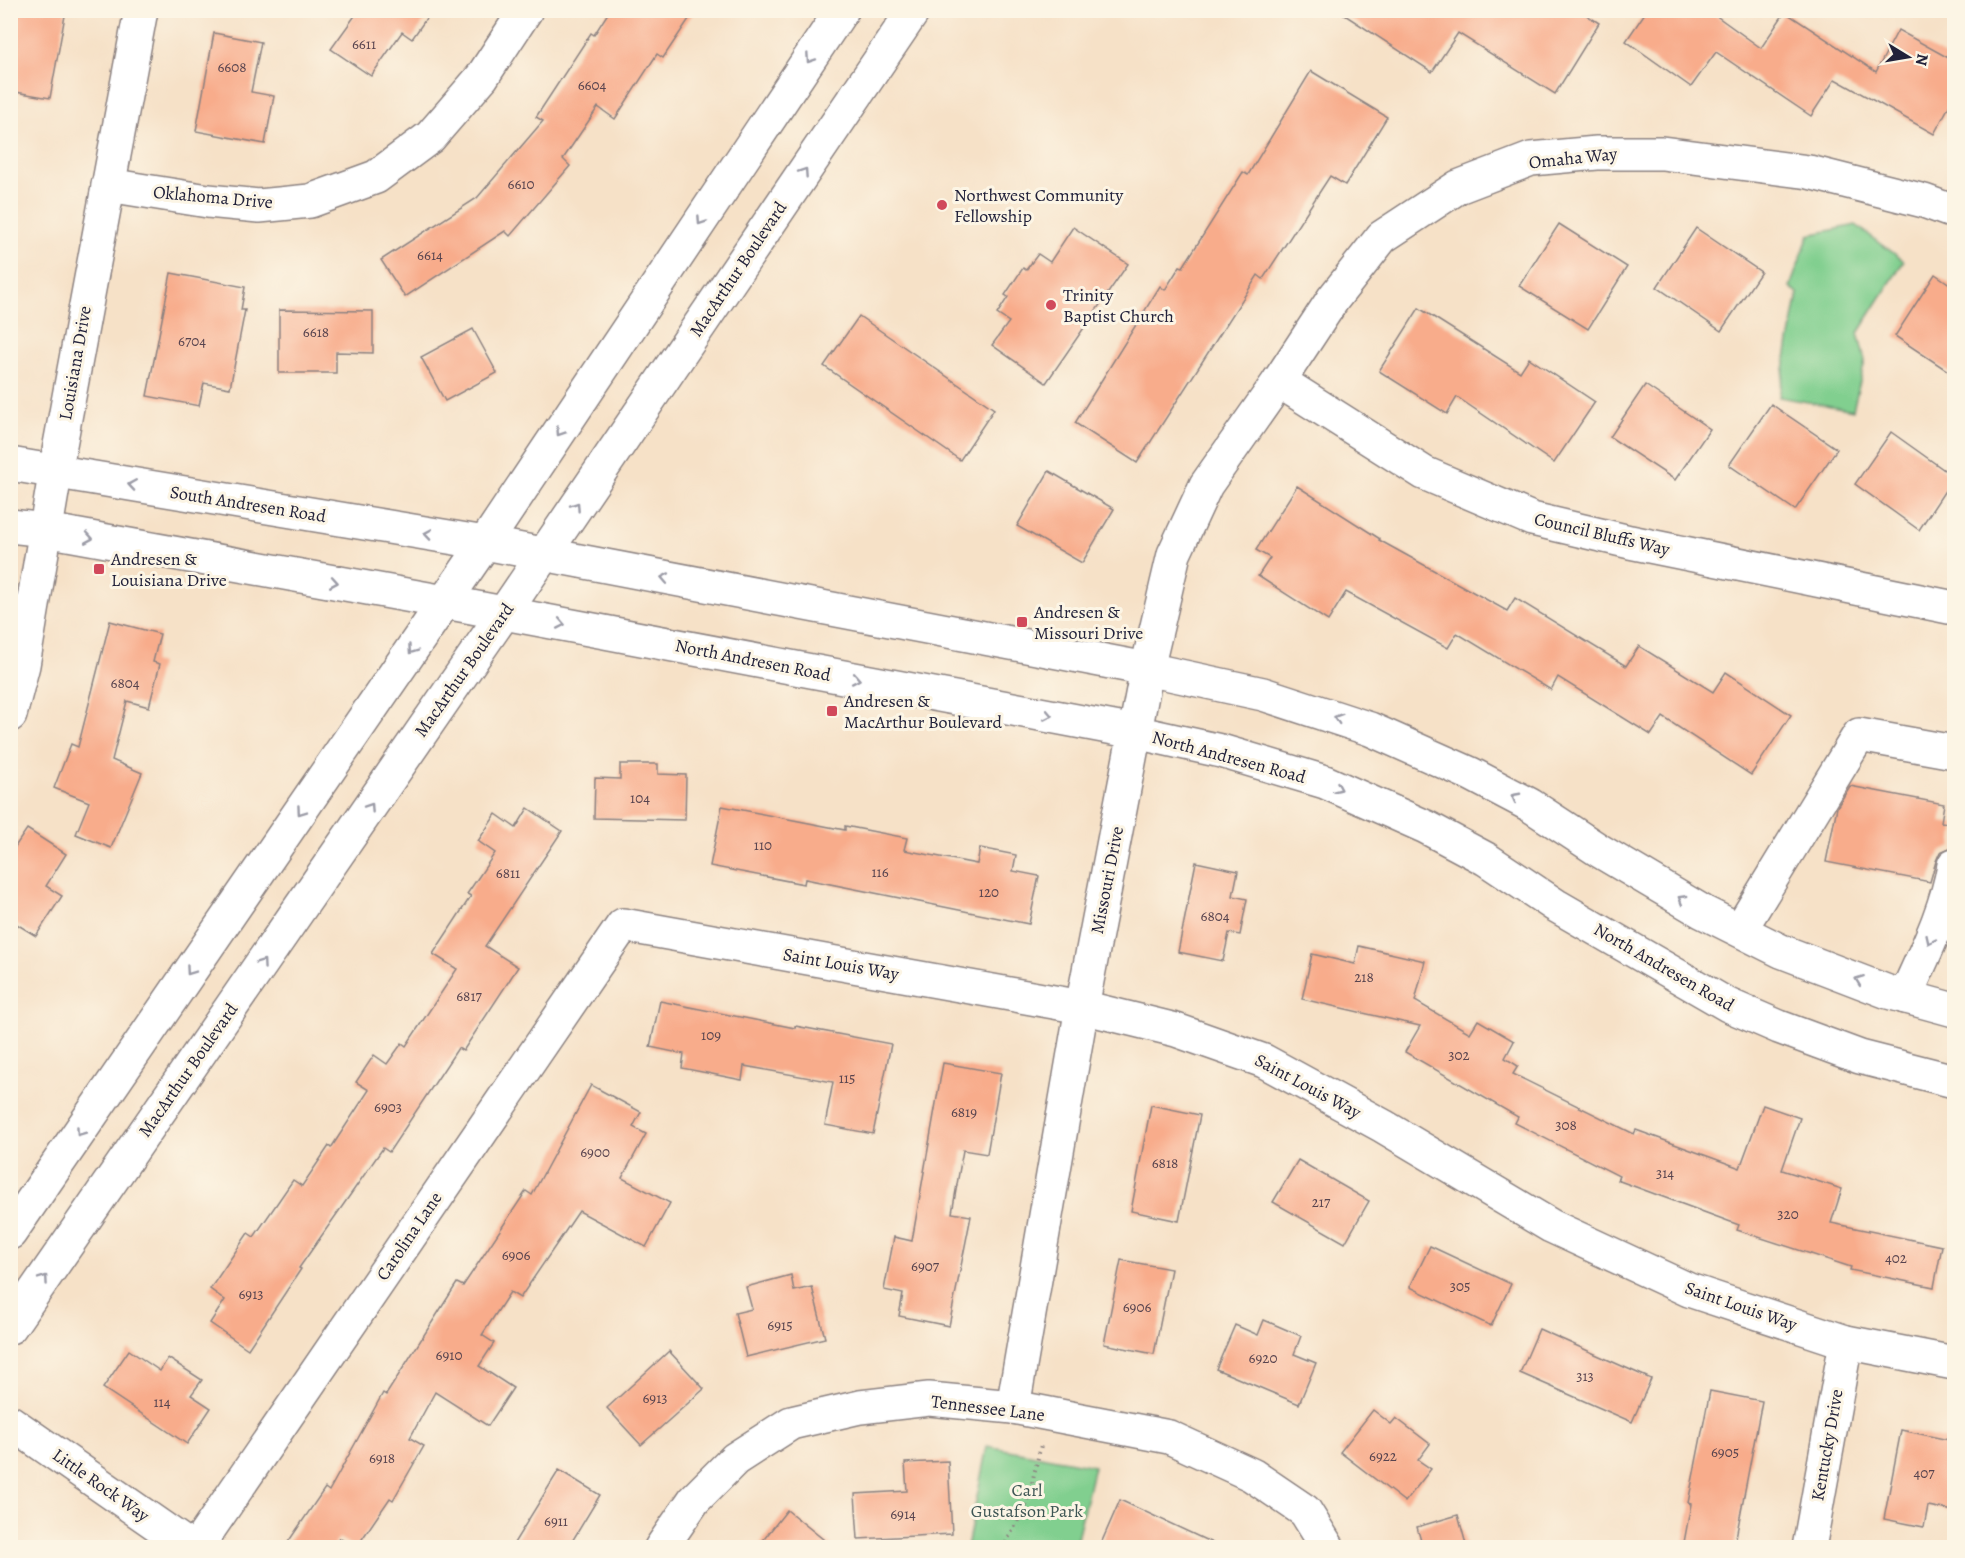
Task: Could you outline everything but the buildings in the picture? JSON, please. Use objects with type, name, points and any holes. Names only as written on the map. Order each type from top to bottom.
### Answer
[{"type":"street","name":"Louisiana Drive","points":[[10,715],[23,665],[141,10]]},
{"type":"street","name":"Oklahoma Drive","points":[[108,186],[259,206],[310,201],[376,177],[430,137],[482,77],[526,10]]},
{"type":"street","points":[[10,1233],[445,602],[842,10]]},
{"type":"street","name":"MacArthur Boulevard","points":[[10,1327],[504,613],[914,10]]},
{"type":"street","name":"Omaha Way","points":[[1279,381],[1333,299],[1382,237],[1458,187],[1531,159],[1597,153],[1662,153],[1809,172],[1924,201],[1954,212]]},
{"type":"street","name":"Council Bluffs Way","points":[[1279,381],[1424,473],[1532,519],[1630,542],[1954,608]]},
{"type":"street","name":"Missouri Drive","points":[[1013,1407],[1082,1007],[1147,669],[1174,555],[1206,485],[1279,381]]},
{"type":"street","name":"South Andresen Road","points":[[10,464],[485,543]]},
{"type":"street","points":[[10,526],[46,530],[445,602]]},
{"type":"street","points":[[485,543],[1147,669],[1263,694],[1370,729],[1471,774],[1530,806],[1703,912],[1781,951],[1905,997],[1954,1010]]},
{"type":"street","name":"North Andresen Road","points":[[445,602],[1135,732],[1221,751],[1325,782],[1426,827],[1486,859],[1555,905],[1728,1005],[1860,1057],[1954,1081]]},
{"type":"street","points":[[1740,930],[1859,735],[1954,752]]},
{"type":"street","points":[[1905,997],[1936,928],[1950,890],[1954,865]]},
{"type":"street","name":"Saint Louis Way","points":[[622,925],[1082,1007],[1176,1030],[1264,1061],[1383,1126],[1551,1226],[1689,1290],[1846,1342],[1954,1363]]},
{"type":"street","name":"Carolina Lane","points":[[196,1548],[622,925]]},
{"type":"street","name":"Kentucky Drive","points":[[1809,1548],[1846,1342]]},
{"type":"street","name":"Tennessee Lane","points":[[662,1548],[694,1500],[735,1460],[792,1424],[860,1407],[929,1399],[1013,1407],[1169,1437],[1252,1475],[1305,1511],[1328,1548]]},
{"type":"street","name":"Little Rock Way","points":[[10,1422],[191,1548]]},
{"type":"path","points":[[1003,1548],[1027,1504],[1046,1414]]},
{"type":"green space","points":[[1856,225],[1904,261],[1858,333],[1865,361],[1853,410],[1779,397],[1798,293],[1790,287],[1809,235]]},
{"type":"green space","name":"Carl Gustafson Park","points":[[987,1446],[1094,1466],[1075,1547],[967,1547]]},
{"type":"place","name":"Northwest Community Fellowship","points":[[942,205]]},
{"type":"place","name":"Trinity Baptist Church","points":[[1051,305]]},
{"type":"place","name":"Andresen & Louisiana Drive","points":[[99,569]]},
{"type":"place","name":"Andresen & Missouri Drive","points":[[1022,622]]},
{"type":"place","name":"Andresen & MacArthur Boulevard","points":[[832,711]]}]
